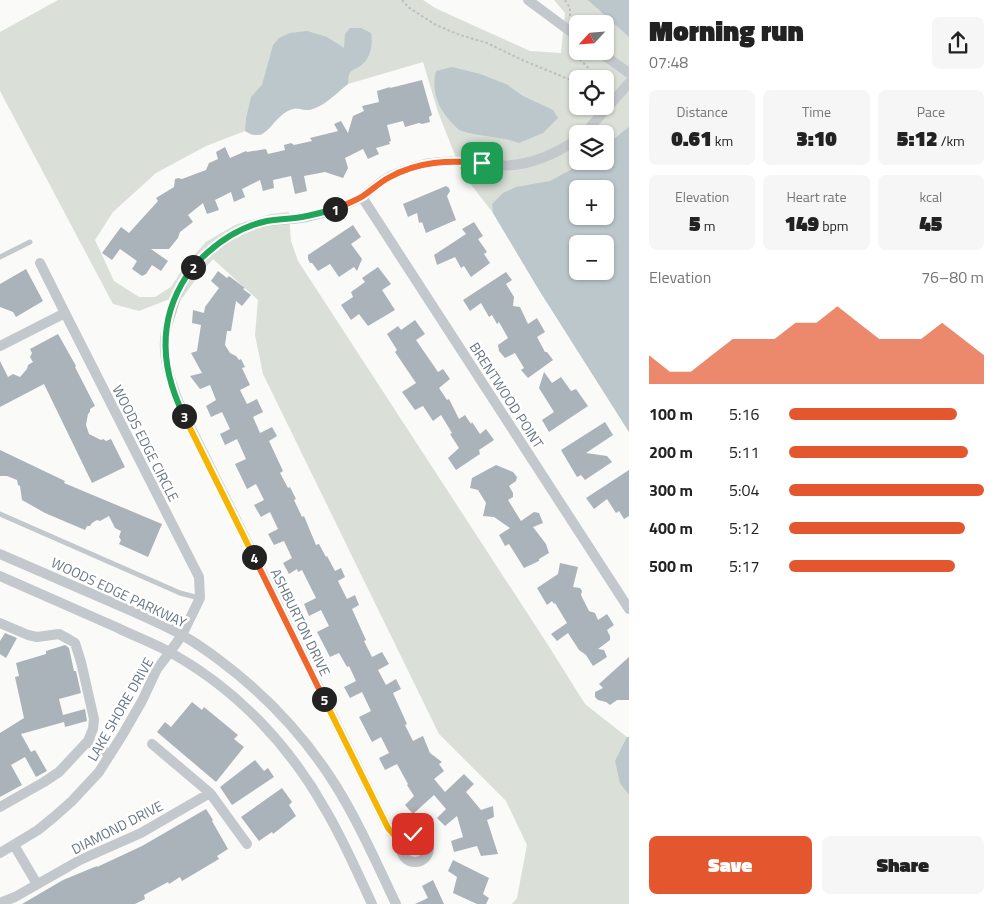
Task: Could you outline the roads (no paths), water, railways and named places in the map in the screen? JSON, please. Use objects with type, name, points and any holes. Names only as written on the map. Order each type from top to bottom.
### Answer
[{"type":"street","points":[[528,0],[569,30]]},
{"type":"street","points":[[611,60],[629,72]]},
{"type":"street","points":[[592,125],[629,83]]},
{"type":"street","name":"ASHBURTON DRIVE","points":[[402,841],[391,832],[385,822],[181,408],[170,379],[165,350],[169,320],[180,288],[194,266],[215,246],[234,233],[251,225],[268,221],[300,218],[337,208],[362,197],[389,177],[424,164],[456,161],[511,165],[549,156],[569,145]]},
{"type":"street","name":"BRENTWOOD POINT","points":[[362,197],[629,609]]},
{"type":"street","name":"WOODS EDGE CIRCLE","points":[[40,263],[199,577],[200,598]]},
{"type":"street","points":[[0,346],[65,312]]},
{"type":"street","name":"WOODS EDGE PARKWAY","points":[[0,554],[150,619],[182,635],[208,652],[252,686],[292,726],[323,766],[345,802],[396,904]]},
{"type":"street","points":[[0,576],[170,652],[224,688],[269,731],[304,775],[338,832],[372,904]]},
{"type":"street","points":[[170,652],[182,635],[200,598]]},
{"type":"street","points":[[0,623],[37,637],[59,634],[74,643],[81,662],[94,719],[93,729],[88,741],[59,772],[0,807]]},
{"type":"street","name":"LAKE SHORE DRIVE","points":[[0,853],[38,830],[54,817],[99,772],[142,701],[157,669],[170,652]]},
{"type":"street","points":[[88,741],[110,755]]},
{"type":"street","points":[[152,744],[210,793],[247,844]]},
{"type":"street","name":"DIAMOND DRIVE","points":[[0,903],[80,860],[141,833],[210,793]]},
{"type":"street","points":[[14,845],[37,884]]},
{"type":"lane","points":[[0,258],[30,242]]},
{"type":"lane","points":[[0,514],[180,593],[200,598]]}]
